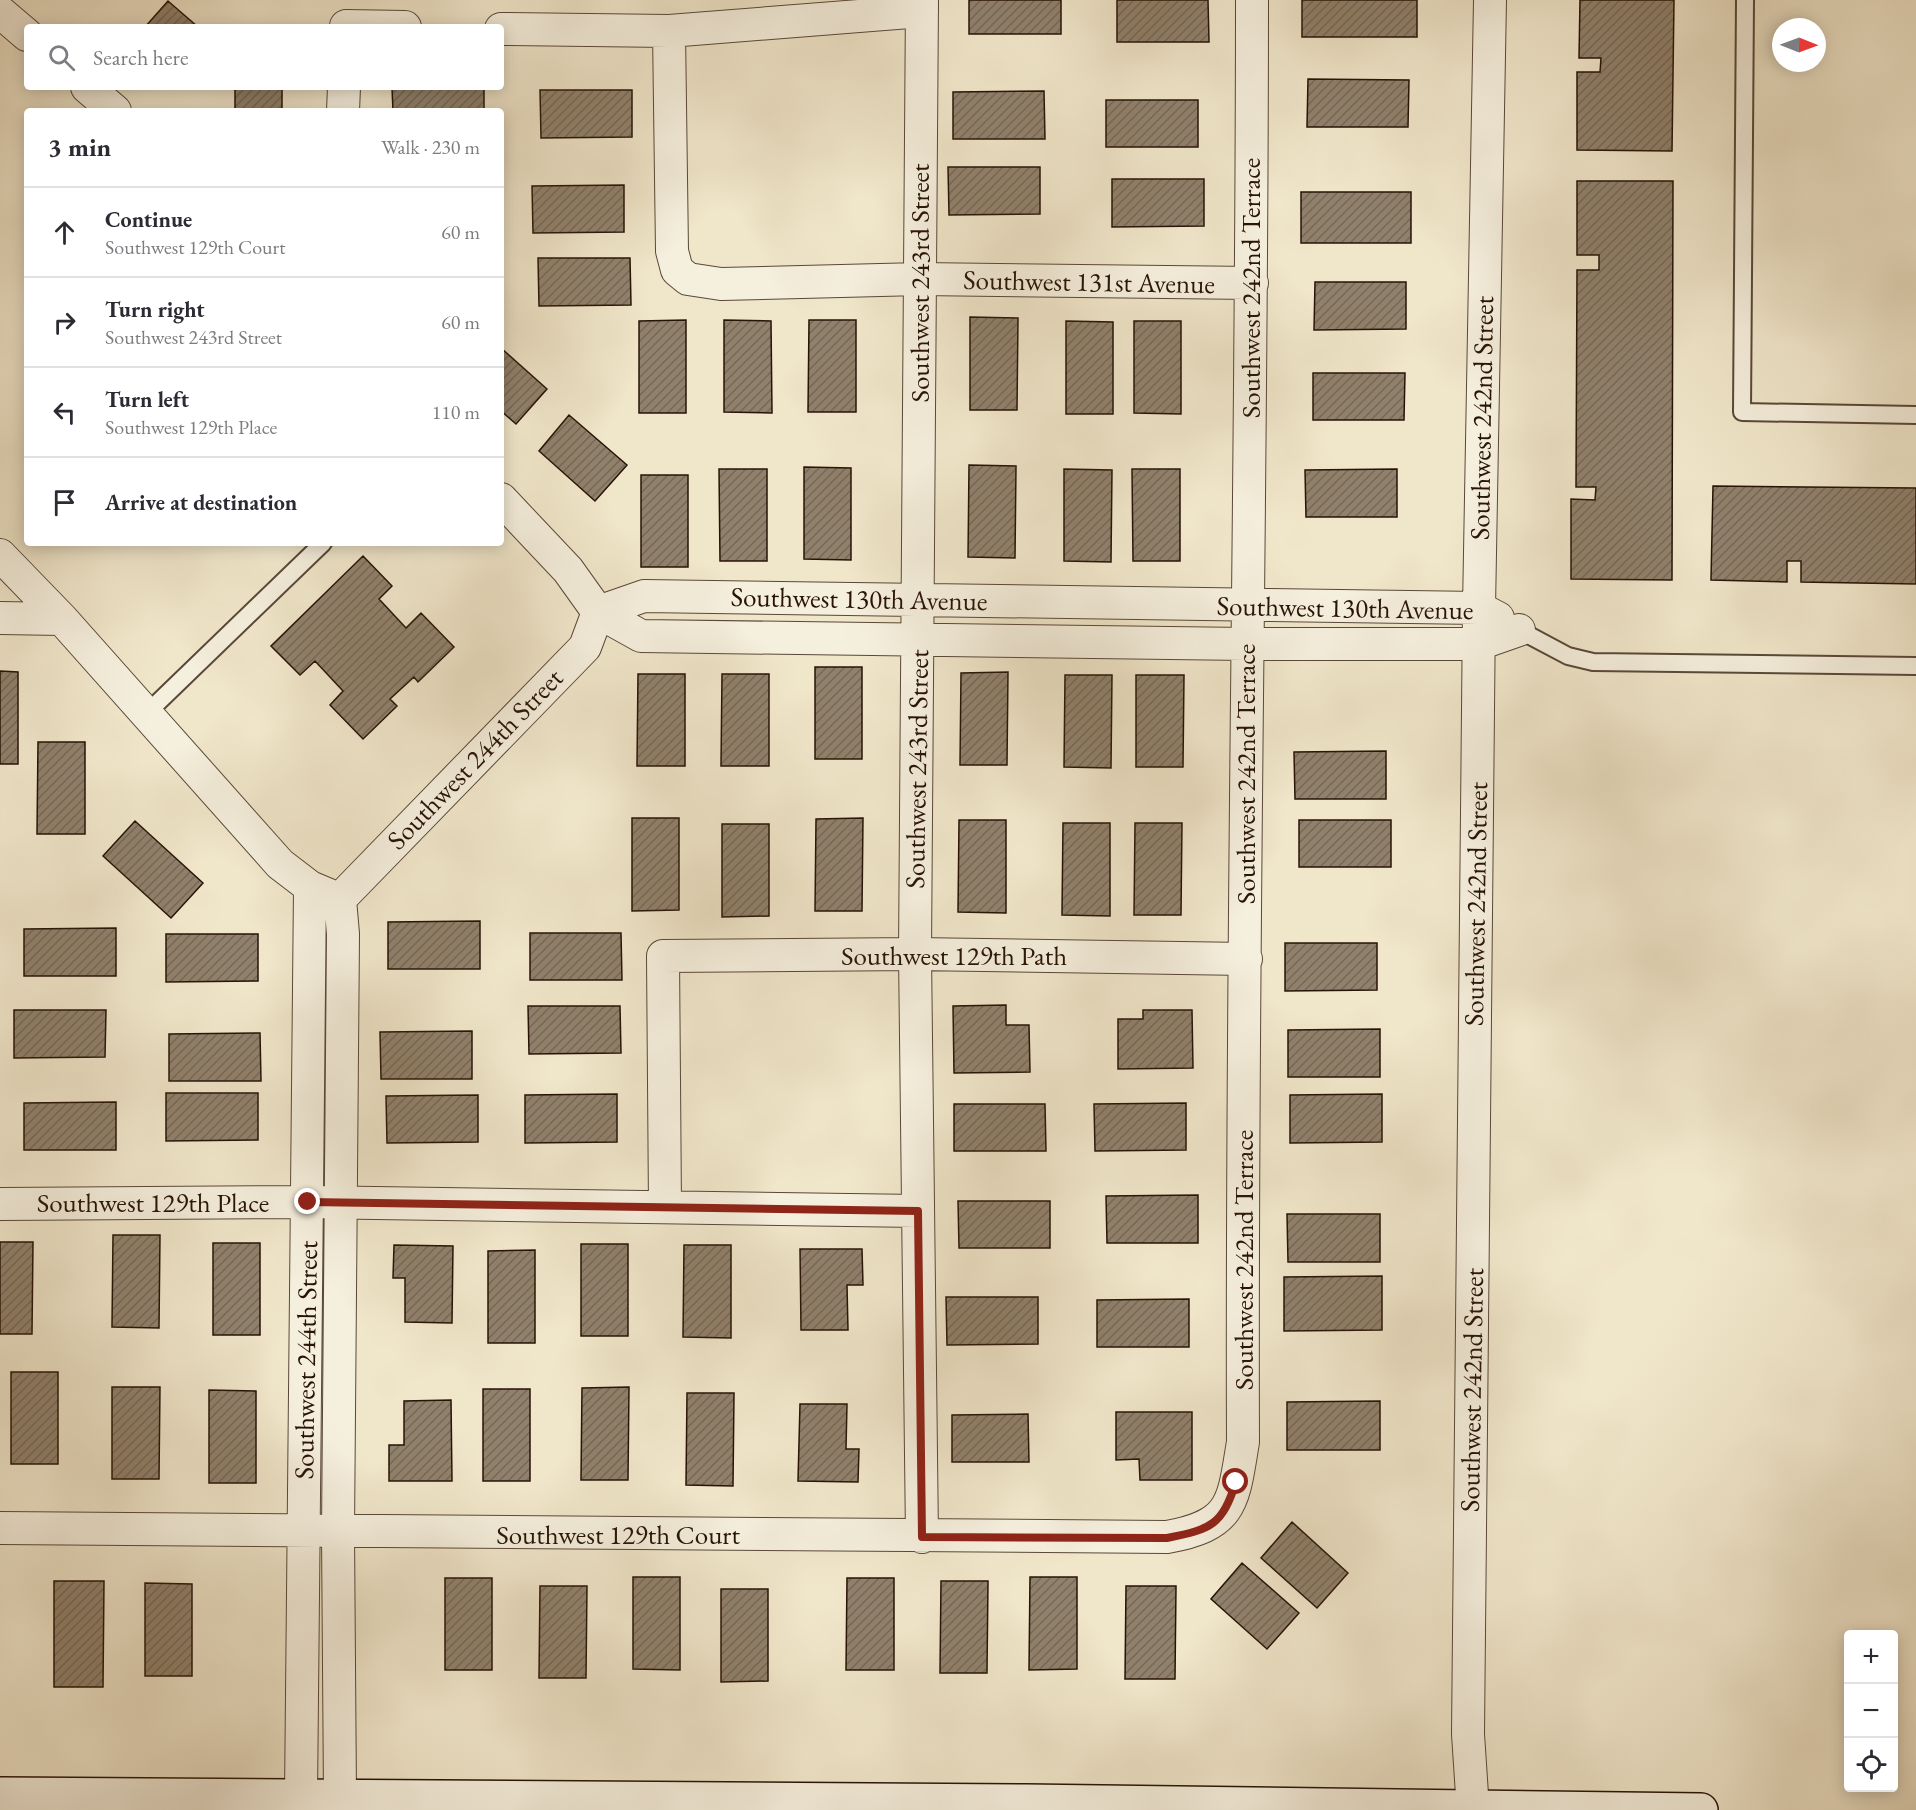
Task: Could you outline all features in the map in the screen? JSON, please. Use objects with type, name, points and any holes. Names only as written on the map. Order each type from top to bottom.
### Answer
[{"type":"street","name":"Southwest 242nd Terrace","points":[[1227,1509],[1236,1482],[1243,1442],[1246,644],[1252,283],[1252,0]]},
{"type":"street","name":"Southwest 242nd Street","points":[[1473,1809],[1468,1734],[1479,608],[1490,0]]},
{"type":"street","points":[[504,28],[669,31],[922,6]]},
{"type":"street","name":"Southwest 243rd Street","points":[[922,6],[915,954],[922,1537]]},
{"type":"street","points":[[0,12],[24,32]]},
{"type":"street","points":[[346,18],[385,24]]},
{"type":"street","name":"Southwest 131st Avenue","points":[[669,31],[670,231],[677,270],[688,279],[721,284],[920,279],[1252,283]]},
{"type":"street","points":[[90,90],[112,108]]},
{"type":"street","points":[[344,90],[344,108]]},
{"type":"street","points":[[504,502],[568,570],[598,612]]},
{"type":"street","points":[[0,555],[62,619],[280,864],[310,887],[340,899]]},
{"type":"street","name":"Southwest 130th Avenue","points":[[598,612],[644,596],[1479,608],[1519,630]]},
{"type":"street","name":"Southwest 130th Avenue","points":[[598,612],[641,636],[1246,644],[1479,644],[1519,630]]},
{"type":"street","name":"Southwest 244th Street","points":[[340,1797],[338,1532],[343,934],[340,899],[585,647],[598,612]]},
{"type":"street","points":[[0,618],[62,619]]},
{"type":"street","name":"Southwest 244th Street","points":[[302,1797],[310,887]]},
{"type":"street","name":"Southwest 129th Path","points":[[666,1207],[663,956],[915,954],[1246,959]]},
{"type":"street","name":"Southwest 129th Place","points":[[0,1204],[308,1202],[918,1211]]},
{"type":"street","name":"Southwest 129th Court","points":[[0,1528],[1167,1538],[1213,1524],[1227,1509]]},
{"type":"street","points":[[0,1794],[340,1797],[576,1804],[1701,1810]]},
{"type":"lane","points":[[1745,0],[1742,412],[1916,415]]},
{"type":"lane","points":[[147,713],[320,546]]},
{"type":"lane","points":[[1519,630],[1568,656],[1593,662],[1916,666]]},
{"type":"building","points":[[969,0],[1061,0],[1061,34],[969,34]]},
{"type":"building","points":[[1117,0],[1208,0],[1209,42],[1117,42]]},
{"type":"building","points":[[1302,0],[1417,0],[1417,37],[1302,37]]},
{"type":"building","points":[[1580,0],[1674,0],[1672,151],[1577,150],[1577,72],[1600,72],[1601,58],[1579,58]]},
{"type":"building","points":[[168,1],[195,24],[148,24]]},
{"type":"building","points":[[1308,79],[1409,80],[1408,127],[1307,127]]},
{"type":"building","points":[[235,90],[282,90],[282,108],[235,108]]},
{"type":"building","points":[[392,90],[484,90],[484,108],[393,108]]},
{"type":"building","points":[[540,90],[632,90],[632,137],[541,138]]},
{"type":"building","points":[[1044,91],[1045,139],[953,139],[953,92]]},
{"type":"building","points":[[1106,100],[1198,100],[1198,147],[1106,147]]},
{"type":"building","points":[[948,167],[1040,167],[1040,214],[949,215]]},
{"type":"building","points":[[1112,179],[1204,179],[1204,226],[1112,227]]},
{"type":"building","points":[[1577,181],[1673,181],[1672,580],[1571,579],[1571,499],[1595,500],[1596,487],[1576,487],[1577,270],[1599,270],[1599,255],[1577,255]]},
{"type":"building","points":[[624,185],[624,232],[533,233],[532,186]]},
{"type":"building","points":[[1301,192],[1411,192],[1411,243],[1301,243]]},
{"type":"building","points":[[538,258],[630,258],[631,305],[539,306]]},
{"type":"building","points":[[1315,282],[1406,282],[1406,329],[1314,330]]},
{"type":"building","points":[[970,317],[1018,318],[1017,410],[970,410]]},
{"type":"building","points":[[686,320],[686,413],[639,413],[639,321]]},
{"type":"building","points":[[724,320],[771,321],[772,413],[724,412]]},
{"type":"building","points":[[809,320],[856,320],[856,412],[808,412]]},
{"type":"building","points":[[1066,321],[1113,322],[1113,414],[1066,414]]},
{"type":"building","points":[[1134,321],[1181,321],[1181,414],[1134,413]]},
{"type":"building","points":[[504,351],[547,389],[516,424],[504,414]]},
{"type":"building","points":[[1313,373],[1405,373],[1404,420],[1313,420]]},
{"type":"building","points":[[569,415],[627,465],[595,501],[539,451]]},
{"type":"building","points":[[969,465],[1016,466],[1015,558],[968,557]]},
{"type":"building","points":[[804,467],[851,468],[851,560],[804,559]]},
{"type":"building","points":[[719,469],[767,469],[767,561],[720,561]]},
{"type":"building","points":[[1064,469],[1112,470],[1111,562],[1064,561]]},
{"type":"building","points":[[1132,469],[1180,469],[1180,561],[1133,561]]},
{"type":"building","points":[[1397,469],[1397,517],[1306,517],[1305,470]]},
{"type":"building","points":[[641,475],[688,475],[688,567],[641,567]]},
{"type":"building","points":[[1713,486],[1916,488],[1916,584],[1801,582],[1801,561],[1787,561],[1787,582],[1711,580]]},
{"type":"building","points":[[363,556],[392,586],[379,599],[406,628],[421,613],[454,647],[418,682],[414,677],[390,699],[397,706],[363,739],[330,705],[343,691],[315,661],[300,675],[271,646]]},
{"type":"building","points":[[815,667],[862,667],[862,759],[815,759]]},
{"type":"building","points":[[0,671],[18,672],[18,764],[0,764]]},
{"type":"building","points":[[1008,672],[1007,765],[960,765],[961,673]]},
{"type":"building","points":[[638,674],[685,674],[685,766],[637,766]]},
{"type":"building","points":[[722,674],[769,674],[769,766],[721,766]]},
{"type":"building","points":[[1065,675],[1112,675],[1111,768],[1064,767]]},
{"type":"building","points":[[1136,675],[1184,675],[1183,767],[1136,767]]},
{"type":"building","points":[[38,742],[85,742],[85,834],[37,834]]},
{"type":"building","points":[[1386,751],[1386,799],[1295,799],[1294,752]]},
{"type":"building","points":[[632,818],[679,818],[679,910],[632,911]]},
{"type":"building","points":[[863,818],[862,911],[815,911],[816,819]]},
{"type":"building","points":[[959,820],[1006,820],[1006,913],[958,912]]},
{"type":"building","points":[[1299,820],[1391,820],[1391,867],[1299,867]]},
{"type":"building","points":[[135,821],[203,883],[171,918],[103,856]]},
{"type":"building","points":[[1063,823],[1110,823],[1110,916],[1062,915]]},
{"type":"building","points":[[1135,823],[1182,823],[1181,915],[1134,915]]},
{"type":"building","points":[[722,824],[769,824],[769,916],[722,917]]},
{"type":"building","points":[[480,921],[480,969],[388,969],[388,922]]},
{"type":"building","points":[[116,928],[116,976],[24,976],[24,929]]},
{"type":"building","points":[[530,933],[621,933],[622,980],[530,980]]},
{"type":"building","points":[[166,934],[258,934],[258,981],[166,982]]},
{"type":"building","points":[[1285,943],[1377,943],[1377,990],[1285,991]]},
{"type":"building","points":[[1006,1005],[1006,1025],[1029,1025],[1030,1072],[954,1073],[953,1006]]},
{"type":"building","points":[[528,1006],[620,1006],[621,1053],[529,1054]]},
{"type":"building","points":[[14,1010],[106,1010],[105,1057],[14,1058]]},
{"type":"building","points":[[1143,1010],[1192,1010],[1193,1068],[1118,1069],[1118,1019],[1143,1019]]},
{"type":"building","points":[[1380,1029],[1380,1077],[1288,1077],[1288,1030]]},
{"type":"building","points":[[472,1031],[472,1079],[381,1079],[380,1032]]},
{"type":"building","points":[[260,1033],[261,1081],[169,1081],[169,1034]]},
{"type":"building","points":[[166,1093],[258,1093],[258,1140],[166,1141]]},
{"type":"building","points":[[617,1094],[617,1142],[525,1143],[525,1095]]},
{"type":"building","points":[[1382,1094],[1382,1142],[1290,1143],[1290,1095]]},
{"type":"building","points":[[478,1095],[478,1142],[387,1143],[386,1096]]},
{"type":"building","points":[[116,1102],[116,1150],[24,1150],[24,1103]]},
{"type":"building","points":[[1186,1103],[1186,1150],[1095,1151],[1094,1104]]},
{"type":"building","points":[[954,1104],[1045,1104],[1046,1151],[954,1151]]},
{"type":"building","points":[[1198,1195],[1198,1243],[1107,1243],[1106,1196]]},
{"type":"building","points":[[958,1201],[1050,1201],[1050,1248],[959,1248]]},
{"type":"building","points":[[1287,1214],[1380,1214],[1380,1262],[1288,1262]]},
{"type":"building","points":[[113,1235],[160,1235],[159,1328],[112,1327]]},
{"type":"building","points":[[0,1242],[33,1242],[32,1334],[0,1334]]},
{"type":"building","points":[[213,1243],[260,1243],[260,1335],[213,1335]]},
{"type":"building","points":[[581,1244],[628,1244],[628,1336],[581,1336]]},
{"type":"building","points":[[394,1245],[453,1246],[452,1323],[405,1322],[405,1278],[393,1278]]},
{"type":"building","points":[[684,1245],[731,1245],[731,1338],[683,1337]]},
{"type":"building","points":[[800,1249],[862,1249],[863,1285],[847,1285],[848,1330],[801,1330]]},
{"type":"building","points":[[535,1250],[535,1343],[488,1343],[488,1251]]},
{"type":"building","points":[[1382,1276],[1382,1330],[1284,1331],[1284,1277]]},
{"type":"building","points":[[946,1297],[1038,1297],[1038,1344],[947,1345]]},
{"type":"building","points":[[1189,1299],[1189,1347],[1097,1347],[1097,1300]]},
{"type":"building","points":[[11,1372],[58,1372],[58,1464],[11,1464]]},
{"type":"building","points":[[112,1387],[160,1387],[159,1479],[112,1479]]},
{"type":"building","points":[[629,1387],[628,1480],[581,1480],[582,1388]]},
{"type":"building","points":[[483,1389],[530,1389],[530,1481],[483,1481]]},
{"type":"building","points":[[209,1390],[256,1391],[256,1483],[209,1483]]},
{"type":"building","points":[[687,1393],[734,1393],[733,1486],[686,1485]]},
{"type":"building","points":[[451,1400],[452,1481],[389,1481],[389,1445],[404,1445],[404,1401]]},
{"type":"building","points":[[1380,1401],[1380,1450],[1287,1450],[1287,1402]]},
{"type":"building","points":[[800,1404],[847,1404],[846,1449],[859,1449],[858,1482],[798,1481]]},
{"type":"building","points":[[1116,1412],[1192,1412],[1192,1480],[1140,1480],[1139,1459],[1116,1460]]},
{"type":"building","points":[[1028,1414],[1029,1462],[952,1462],[952,1415]]},
{"type":"building","points":[[1292,1522],[1348,1573],[1317,1608],[1261,1558]]},
{"type":"building","points":[[1242,1563],[1299,1613],[1267,1649],[1211,1599]]},
{"type":"building","points":[[633,1577],[680,1577],[680,1670],[633,1669]]},
{"type":"building","points":[[1030,1577],[1077,1577],[1077,1669],[1029,1670]]},
{"type":"building","points":[[445,1578],[492,1578],[492,1670],[445,1670]]},
{"type":"building","points":[[847,1578],[894,1578],[894,1670],[846,1670]]},
{"type":"building","points":[[54,1581],[104,1581],[103,1687],[54,1687]]},
{"type":"building","points":[[941,1581],[988,1581],[987,1673],[940,1673]]},
{"type":"building","points":[[145,1583],[192,1584],[192,1676],[145,1676]]},
{"type":"building","points":[[540,1586],[587,1586],[586,1678],[539,1678]]},
{"type":"building","points":[[1126,1586],[1176,1586],[1175,1679],[1125,1679]]},
{"type":"building","points":[[721,1589],[768,1589],[768,1681],[721,1682]]},
{"type":"route","points":[[308,1202],[918,1211],[922,1537],[1167,1538],[1213,1524],[1227,1509],[1236,1482]]}]
